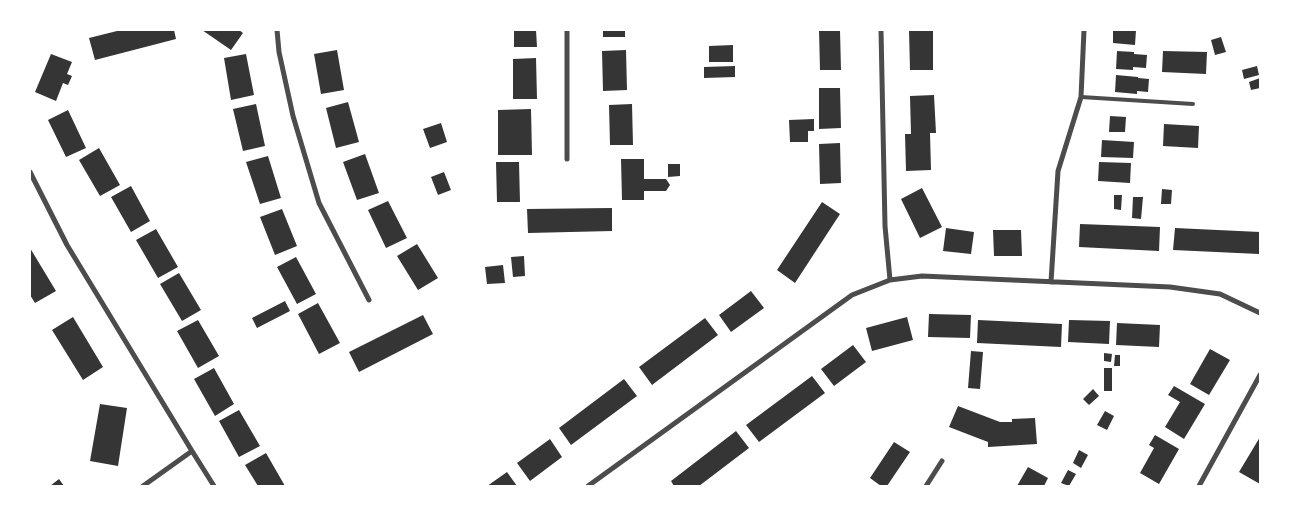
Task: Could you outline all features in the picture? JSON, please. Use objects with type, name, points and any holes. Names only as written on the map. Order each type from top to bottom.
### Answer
[{"type":"street","points":[[277,30],[279,52],[293,116],[319,203],[369,300]]},
{"type":"street","points":[[567,30],[567,159]]},
{"type":"street","points":[[881,30],[884,226],[890,280]]},
{"type":"street","points":[[1051,282],[1058,171],[1081,97],[1084,30]]},
{"type":"street","points":[[30,172],[67,245],[214,486]]},
{"type":"street","points":[[588,486],[852,295],[890,280],[922,276],[1170,287],[1220,294],[1260,313]]},
{"type":"street","points":[[1199,486],[1260,375]]},
{"type":"street","points":[[144,486],[192,451]]},
{"type":"street","points":[[926,486],[942,461]]},
{"type":"lane","points":[[1081,97],[1193,104]]},
{"type":"building","points":[[121,30],[174,30],[176,39],[95,60],[89,38]]},
{"type":"building","points":[[202,30],[239,30],[243,33],[231,50]]},
{"type":"building","points":[[514,30],[536,30],[537,47],[514,47]]},
{"type":"building","points":[[603,30],[625,30],[625,37],[603,37]]},
{"type":"building","points":[[819,30],[840,30],[841,70],[820,70]]},
{"type":"building","points":[[909,30],[933,30],[933,70],[910,70]]},
{"type":"building","points":[[1113,30],[1136,30],[1135,45],[1113,43]]},
{"type":"building","points":[[1221,37],[1226,52],[1215,55],[1211,40]]},
{"type":"building","points":[[733,45],[733,62],[709,62],[709,46]]},
{"type":"building","points":[[337,50],[344,90],[321,94],[314,54]]},
{"type":"building","points":[[626,50],[627,90],[603,91],[602,51]]},
{"type":"building","points":[[1117,51],[1147,55],[1146,68],[1133,67],[1133,70],[1116,69]]},
{"type":"building","points":[[1163,51],[1207,52],[1206,74],[1162,72]]},
{"type":"building","points":[[51,54],[72,62],[67,74],[72,76],[68,85],[63,83],[56,101],[35,92]]},
{"type":"building","points":[[246,54],[254,95],[231,100],[224,58]]},
{"type":"building","points":[[536,58],[537,99],[513,99],[513,59]]},
{"type":"building","points":[[735,66],[735,77],[704,78],[704,67]]},
{"type":"building","points":[[1257,66],[1259,75],[1244,79],[1242,70]]},
{"type":"building","points":[[1116,75],[1149,79],[1148,92],[1137,91],[1137,94],[1115,92]]},
{"type":"building","points":[[1260,78],[1260,88],[1251,90],[1249,82]]},
{"type":"building","points":[[819,88],[840,88],[841,128],[819,129]]},
{"type":"building","points":[[934,95],[936,133],[930,133],[931,170],[906,171],[905,134],[911,134],[910,96]]},
{"type":"building","points":[[348,102],[359,142],[336,148],[326,108]]},
{"type":"building","points":[[256,104],[265,146],[243,151],[233,109]]},
{"type":"building","points":[[632,104],[633,145],[610,145],[609,105]]},
{"type":"building","points":[[531,109],[532,155],[498,155],[498,110]]},
{"type":"building","points":[[68,110],[86,148],[66,157],[48,120]]},
{"type":"building","points":[[1110,116],[1126,117],[1125,132],[1109,132]]},
{"type":"building","points":[[814,119],[814,131],[808,131],[808,142],[790,142],[789,120]]},
{"type":"building","points":[[441,123],[447,142],[430,148],[423,129]]},
{"type":"building","points":[[1164,124],[1199,126],[1198,148],[1163,146]]},
{"type":"building","points":[[1102,140],[1134,142],[1133,158],[1101,157]]},
{"type":"building","points":[[840,143],[841,183],[820,184],[819,144]]},
{"type":"building","points":[[99,148],[120,185],[100,196],[79,160]]},
{"type":"building","points":[[365,154],[379,193],[357,200],[343,162]]},
{"type":"building","points":[[268,156],[281,198],[260,204],[246,162]]},
{"type":"building","points":[[621,159],[644,159],[644,179],[666,179],[670,185],[666,191],[644,191],[644,200],[622,200]]},
{"type":"building","points":[[496,162],[519,162],[520,202],[497,202]]},
{"type":"building","points":[[1099,162],[1131,163],[1130,183],[1098,181]]},
{"type":"building","points":[[668,164],[680,164],[680,176],[668,177]]},
{"type":"building","points":[[444,172],[451,190],[438,195],[431,177]]},
{"type":"building","points":[[131,186],[150,221],[131,232],[111,197]]},
{"type":"building","points":[[922,188],[942,227],[920,238],[901,199]]},
{"type":"building","points":[[1162,189],[1172,190],[1171,204],[1161,204]]},
{"type":"building","points":[[1114,195],[1122,195],[1121,210],[1114,209]]},
{"type":"building","points":[[1133,197],[1143,197],[1141,219],[1132,218]]},
{"type":"building","points":[[388,201],[407,238],[386,248],[368,210]]},
{"type":"building","points":[[822,202],[840,214],[795,283],[777,270]]},
{"type":"building","points":[[612,208],[612,231],[528,233],[527,209]]},
{"type":"building","points":[[282,209],[297,246],[275,255],[260,217]]},
{"type":"building","points":[[1080,224],[1160,227],[1159,251],[1079,247]]},
{"type":"building","points":[[946,228],[974,232],[971,254],[943,251]]},
{"type":"building","points":[[1175,228],[1260,232],[1259,254],[1173,250]]},
{"type":"building","points":[[156,229],[178,267],[158,278],[136,240]]},
{"type":"building","points":[[993,230],[1021,230],[1022,256],[994,256]]},
{"type":"building","points":[[417,244],[438,278],[418,290],[397,256]]},
{"type":"building","points":[[30,248],[56,291],[35,303],[30,295]]},
{"type":"building","points":[[524,256],[525,276],[513,277],[511,257]]},
{"type":"building","points":[[296,257],[316,294],[297,304],[277,267]]},
{"type":"building","points":[[503,265],[505,283],[487,284],[485,267]]},
{"type":"building","points":[[179,273],[201,310],[182,321],[160,284]]},
{"type":"building","points":[[751,291],[764,308],[731,332],[719,315]]},
{"type":"building","points":[[285,301],[290,311],[257,328],[252,318]]},
{"type":"building","points":[[318,303],[340,343],[319,354],[298,314]]},
{"type":"building","points":[[929,314],[971,315],[970,338],[928,337]]},
{"type":"building","points":[[423,315],[433,334],[359,372],[349,352]]},
{"type":"building","points":[[73,317],[103,367],[83,380],[52,330]]},
{"type":"building","points":[[907,317],[913,340],[872,351],[866,328]]},
{"type":"building","points":[[705,318],[718,335],[652,385],[639,367]]},
{"type":"building","points":[[198,320],[219,356],[198,368],[177,331]]},
{"type":"building","points":[[978,320],[1062,324],[1061,347],[977,343]]},
{"type":"building","points":[[1069,320],[1110,321],[1109,344],[1068,342]]},
{"type":"building","points":[[1117,323],[1160,325],[1159,347],[1116,345]]},
{"type":"building","points":[[853,345],[866,362],[834,386],[821,369]]},
{"type":"building","points":[[1210,349],[1230,360],[1209,395],[1190,384]]},
{"type":"building","points":[[971,351],[983,352],[980,389],[968,388]]},
{"type":"building","points":[[1104,353],[1112,354],[1111,362],[1104,361]]},
{"type":"building","points":[[1115,355],[1120,355],[1120,366],[1114,366]]},
{"type":"building","points":[[214,368],[234,404],[215,416],[194,379]]},
{"type":"building","points":[[1104,368],[1112,368],[1112,391],[1104,391]]},
{"type":"building","points":[[812,376],[825,393],[759,442],[746,425]]},
{"type":"building","points":[[624,379],[637,396],[571,445],[559,428]]},
{"type":"building","points":[[1174,386],[1205,404],[1184,439],[1165,427],[1180,402],[1168,395]]},
{"type":"building","points":[[1093,389],[1099,396],[1089,405],[1083,399]]},
{"type":"building","points":[[100,404],[127,408],[118,466],[90,461]]},
{"type":"building","points":[[958,406],[1000,422],[1012,422],[1012,419],[1035,418],[1037,444],[988,447],[988,442],[949,427]]},
{"type":"building","points":[[239,410],[260,446],[239,457],[219,421]]},
{"type":"building","points":[[1105,411],[1114,416],[1107,430],[1097,425]]},
{"type":"building","points":[[736,431],[749,448],[699,486],[674,486],[671,481]]},
{"type":"building","points":[[1155,435],[1179,449],[1159,484],[1140,473],[1154,448],[1149,445]]},
{"type":"building","points":[[1260,437],[1260,484],[1239,472]]},
{"type":"building","points":[[550,439],[562,457],[530,481],[517,463]]},
{"type":"building","points":[[894,442],[910,452],[887,486],[881,486],[870,478]]},
{"type":"building","points":[[1079,450],[1088,455],[1081,468],[1073,463]]},
{"type":"building","points":[[266,453],[285,486],[258,486],[245,465]]},
{"type":"building","points":[[1028,467],[1048,478],[1044,486],[1017,486]]},
{"type":"building","points":[[1068,470],[1076,474],[1069,486],[1061,483]]},
{"type":"building","points":[[507,472],[517,486],[487,486],[490,484]]},
{"type":"building","points":[[59,479],[64,486],[50,486]]}]
